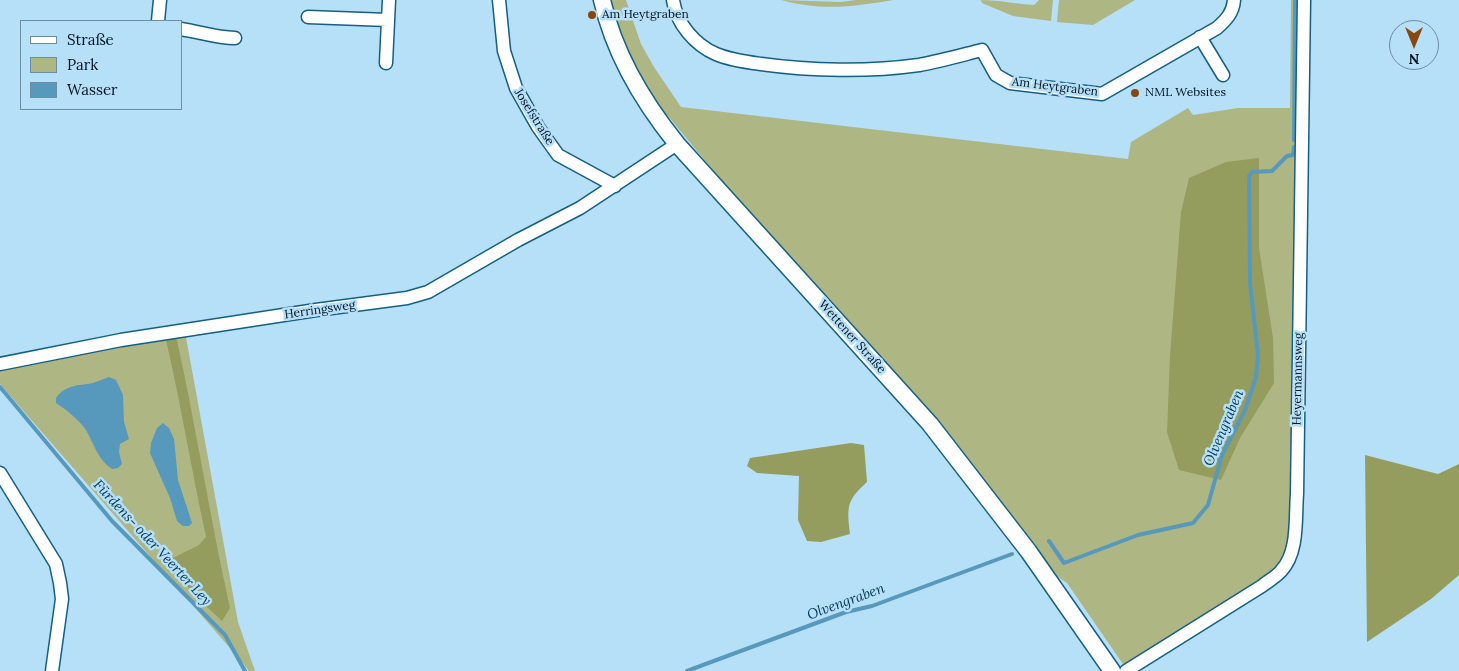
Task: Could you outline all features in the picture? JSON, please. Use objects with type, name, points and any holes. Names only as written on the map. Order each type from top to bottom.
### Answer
[{"type":"street","points":[[158,20],[160,0]]},
{"type":"street","points":[[386,63],[389,0]]},
{"type":"street","name":"Josefstraße","points":[[499,0],[504,51],[516,88],[538,127],[558,155],[615,186]]},
{"type":"street","name":"Wettener Straße","points":[[602,0],[606,18],[620,54],[657,119],[677,144],[930,424],[1029,552],[1112,671]]},
{"type":"street","name":"Am Heytgraben","points":[[673,0],[688,33],[715,54],[734,60],[779,67],[830,70],[920,64],[982,50],[996,75],[1010,83],[1102,94],[1217,28],[1226,21],[1231,13],[1234,0]]},
{"type":"street","name":"Heyermannsweg","points":[[1126,671],[1262,586],[1281,571],[1290,558],[1297,494],[1304,0]]},
{"type":"street","points":[[308,17],[388,20]]},
{"type":"street","points":[[182,28],[204,32],[219,38],[235,38]]},
{"type":"street","points":[[1200,37],[1223,75]]},
{"type":"street","points":[[615,186],[677,144]]},
{"type":"street","name":"Herringsweg","points":[[0,364],[121,340],[407,298],[428,292],[518,240],[580,208],[615,186]]},
{"type":"street","points":[[0,473],[56,564],[62,599],[52,671]]},
{"type":"green space","points":[[609,0],[626,0],[641,44],[681,107],[1128,159],[1131,142],[1188,108],[1193,115],[1238,108],[1290,108],[1291,0],[1299,0],[1289,543],[1284,555],[1274,569],[1260,583],[1125,667],[1067,583],[1025,555],[938,442],[668,116],[654,106],[626,54]]},
{"type":"green space","points":[[781,0],[841,2],[893,0],[824,7]]},
{"type":"green space","points":[[981,0],[1034,5],[1039,0],[1053,0],[1051,21],[1013,16],[982,3]]},
{"type":"green space","points":[[1059,0],[1135,0],[1093,25],[1057,22]]},
{"type":"green space","points":[[1259,158],[1259,248],[1273,338],[1274,383],[1240,438],[1221,480],[1179,470],[1167,432],[1170,356],[1181,212],[1189,178],[1226,162]]},
{"type":"green space","points":[[185,332],[238,622],[255,671],[249,671],[0,384],[0,367]]},
{"type":"green space","points":[[176,336],[230,608],[222,621],[165,562],[199,545],[206,537],[166,340]]},
{"type":"green space","points":[[851,443],[864,445],[867,482],[855,494],[850,505],[848,517],[850,534],[821,542],[807,541],[798,520],[799,476],[757,473],[747,466],[750,458]]},
{"type":"green space","points":[[1365,455],[1438,474],[1459,464],[1459,575],[1431,599],[1367,642]]},
{"type":"water","points":[[109,377],[116,380],[123,395],[124,422],[129,439],[120,444],[119,452],[122,464],[118,468],[112,469],[103,461],[83,426],[73,415],[56,403],[56,398],[60,393],[68,388],[93,383]]},
{"type":"water","points":[[163,423],[169,428],[174,439],[178,480],[192,523],[189,526],[183,526],[177,521],[170,498],[150,453],[151,443],[157,428]]},
{"type":"waterway","name":"Olvengraben","points":[[1294,140],[1295,0]]},
{"type":"waterway","name":"Olvengraben","points":[[1049,541],[1064,563],[1138,535],[1193,523],[1208,505],[1222,455],[1245,410],[1256,377],[1258,355],[1250,283],[1249,176],[1252,172],[1272,171],[1287,156],[1293,155],[1294,147]]},
{"type":"waterway","name":"Fürdens- oder Veerter Ley","points":[[0,387],[112,521],[225,635],[245,671]]},
{"type":"waterway","name":"Olvengraben","points":[[687,671],[846,612],[872,606],[1012,554]]},
{"type":"place","name":"Am Heytgraben","points":[[592,15]]},
{"type":"place","name":"NML Websites","points":[[1135,93]]}]
